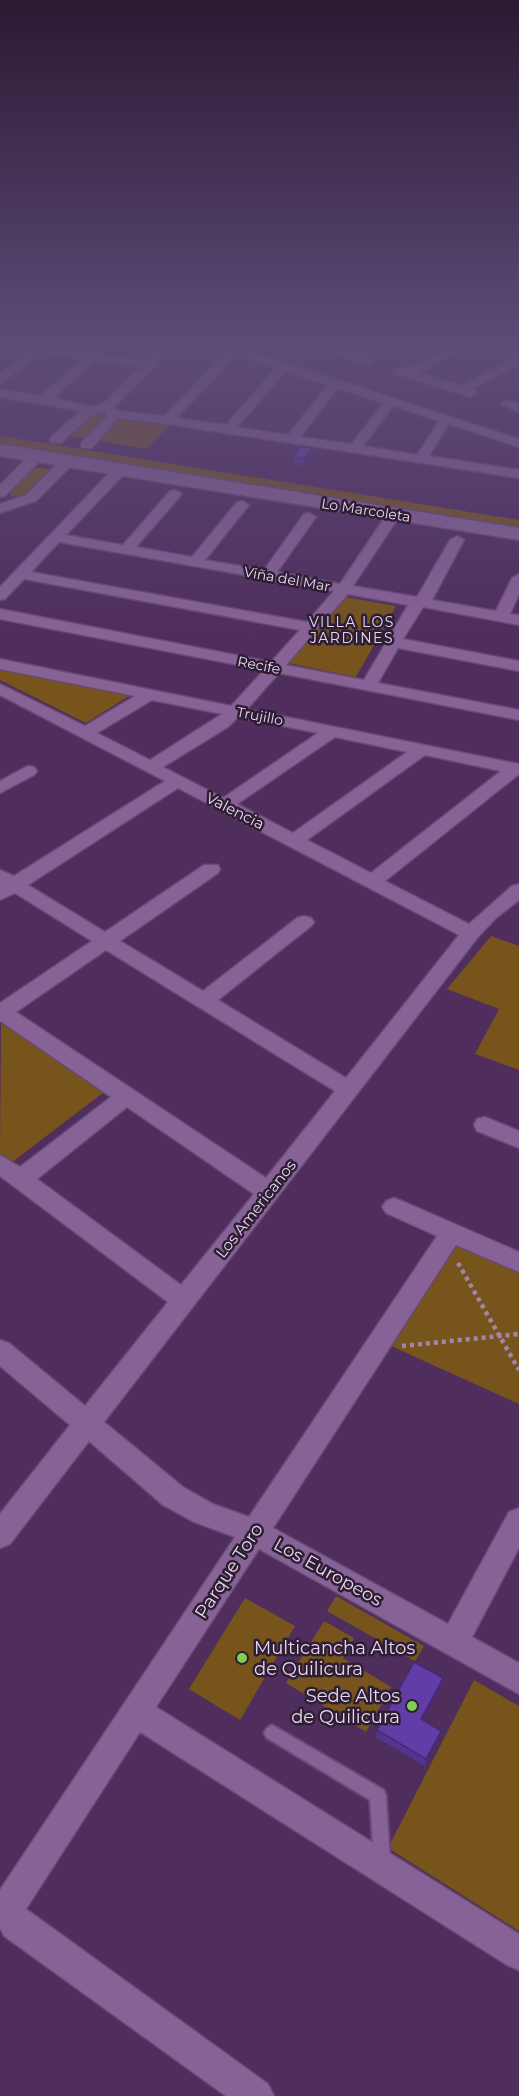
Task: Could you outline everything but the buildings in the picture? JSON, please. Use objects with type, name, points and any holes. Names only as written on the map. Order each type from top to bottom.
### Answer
[{"type":"main road","points":[[67,442],[110,449]]},
{"type":"main road","name":"Lo Marcoleta","points":[[0,450],[394,514],[454,532],[519,534]]},
{"type":"main road","points":[[454,532],[460,505]]},
{"type":"street","points":[[87,445],[90,442]]},
{"type":"street","points":[[309,442],[421,459],[492,460],[519,474]]},
{"type":"street","points":[[355,449],[360,442]]},
{"type":"street","points":[[421,459],[432,442]]},
{"type":"street","points":[[492,460],[503,442]]},
{"type":"street","points":[[0,503],[37,456]]},
{"type":"street","points":[[0,503],[31,498],[68,461]]},
{"type":"street","points":[[0,596],[120,470]]},
{"type":"street","points":[[126,550],[175,494]]},
{"type":"street","points":[[196,562],[242,505]]},
{"type":"street","points":[[151,767],[236,712],[344,589],[394,514]]},
{"type":"street","points":[[268,575],[309,517]]},
{"type":"street","points":[[368,686],[414,607],[426,598],[454,532]]},
{"type":"street","name":"Viña del Mar","points":[[55,537],[519,620]]},
{"type":"street","points":[[20,574],[310,627]]},
{"type":"street","points":[[501,617],[519,578]]},
{"type":"street","name":"Recife","points":[[0,614],[519,715]]},
{"type":"street","points":[[393,642],[519,666]]},
{"type":"street","name":"Trujillo","points":[[0,664],[517,768]]},
{"type":"street","name":"Valencia","points":[[0,689],[471,933]]},
{"type":"street","points":[[85,733],[150,694]]},
{"type":"street","points":[[224,805],[333,731]]},
{"type":"street","points":[[294,842],[422,749]]},
{"type":"street","points":[[372,882],[517,768]]},
{"type":"street","points":[[0,788],[28,771]]},
{"type":"street","points":[[177,781],[5,885],[106,941],[349,1090]]},
{"type":"street","points":[[211,869],[1,1013],[269,1192]]},
{"type":"street","name":"Los Americanos","points":[[0,1535],[471,933],[489,914],[519,890]]},
{"type":"street","points":[[203,1000],[304,922]]},
{"type":"street","points":[[21,1179],[127,1096]]},
{"type":"street","points":[[485,1125],[519,1140]]},
{"type":"street","points":[[0,1164],[184,1301]]},
{"type":"street","points":[[394,1207],[449,1237],[519,1262]]},
{"type":"street","name":"Parque Toro","points":[[256,2096],[16,1924],[9,1912],[10,1904],[449,1237]]},
{"type":"street","name":"Los Europeos","points":[[0,1351],[173,1496],[204,1513],[255,1532],[519,1679]]},
{"type":"street","points":[[454,1642],[519,1521]]},
{"type":"street","points":[[136,1713],[519,1953]]},
{"type":"lane","points":[[272,1733],[378,1796],[382,1868]]},
{"type":"path","points":[[449,1237],[519,1370]]},
{"type":"path","points":[[381,1340],[407,1347],[519,1334]]},
{"type":"shaded area","points":[[0,442],[36,442],[519,520],[519,531],[0,447]]},
{"type":"shaded area","points":[[105,442],[153,442],[146,449]]},
{"type":"shaded area","points":[[34,467],[52,469],[26,494],[11,497],[10,490]]},
{"type":"shaded area","points":[[346,597],[396,606],[356,677],[288,663]]},
{"type":"shaded area","points":[[0,668],[129,696],[86,723],[0,680]]},
{"type":"shaded area","points":[[491,936],[519,946],[519,1070],[475,1054],[499,1009],[447,989]]},
{"type":"shaded area","points":[[1,1022],[104,1092],[11,1163],[0,1154]]},
{"type":"shaded area","points":[[457,1246],[519,1273],[519,1404],[391,1346]]},
{"type":"shaded area","points":[[336,1596],[424,1646],[415,1661],[327,1611]]},
{"type":"shaded area","name":"Multicancha Altos de Quilicura","points":[[245,1598],[295,1626],[240,1720],[189,1689]]},
{"type":"shaded area","points":[[324,1621],[354,1638],[343,1658],[391,1687],[366,1732],[286,1683]]},
{"type":"shaded area","points":[[474,1680],[519,1706],[519,1931],[388,1848]]},
{"type":"place","name":"Multicancha Altos de Quilicura","points":[[242,1658]]},
{"type":"place","name":"Sede Altos de Quilicura","points":[[412,1706]]},
{"type":"district","name":"VILLA LOS JARDINES","points":[[352,630]]}]
